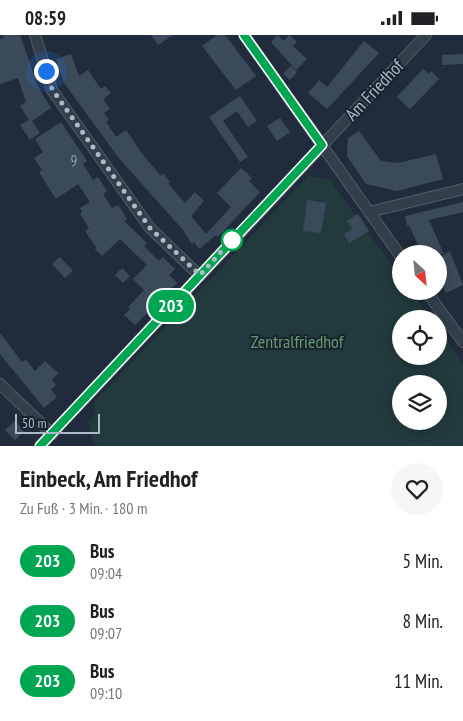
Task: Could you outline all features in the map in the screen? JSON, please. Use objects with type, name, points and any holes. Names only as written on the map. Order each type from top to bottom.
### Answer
[{"type":"street","points":[[35,35],[52,89],[150,228],[200,275]]},
{"type":"street","points":[[244,35],[392,245]]},
{"type":"street","name":"Am Friedhof","points":[[40,446],[426,35]]},
{"type":"street","points":[[369,212],[463,189]]},
{"type":"street","points":[[433,300],[463,342]]},
{"type":"street","points":[[0,384],[52,434]]},
{"type":"green space","name":"Zentralfriedhof","points":[[308,176],[330,180],[392,266],[392,300],[417,300],[425,310],[392,310],[392,365],[447,365],[447,341],[463,363],[463,446],[95,446],[88,422],[95,415],[93,403]]},
{"type":"building","points":[[3,35],[20,35],[38,87],[51,108],[32,121],[40,133],[30,140],[20,125],[29,120],[20,106],[26,102],[18,78],[0,84],[0,39],[4,38]]},
{"type":"building","points":[[151,35],[173,35],[158,45]]},
{"type":"building","points":[[217,35],[225,35],[256,76],[236,90],[202,46]]},
{"type":"building","points":[[277,35],[284,41],[289,35],[297,42],[293,46],[307,59],[296,70],[271,42]]},
{"type":"building","points":[[364,41],[379,53],[327,109],[308,93],[319,80],[327,87]]},
{"type":"building","points":[[71,54],[79,76],[88,70],[101,89],[105,86],[111,93],[103,99],[110,109],[104,113],[109,120],[106,122],[116,137],[126,130],[143,155],[161,176],[164,174],[170,182],[168,183],[185,203],[195,192],[204,201],[191,216],[206,234],[231,207],[217,193],[241,168],[252,178],[249,181],[260,192],[218,237],[216,235],[199,249],[194,242],[192,244],[183,230],[118,157],[64,83],[56,59]]},
{"type":"building","points":[[463,54],[463,64],[442,65],[442,55]]},
{"type":"building","points":[[291,66],[297,72],[290,80],[283,74]]},
{"type":"building","points":[[423,69],[429,74],[431,71],[439,79],[410,109],[397,97]]},
{"type":"building","points":[[240,96],[257,121],[248,127],[237,111],[223,121],[248,157],[240,162],[209,117]]},
{"type":"building","points":[[280,118],[290,132],[277,141],[267,126]]},
{"type":"building","points":[[61,122],[87,161],[83,164],[93,180],[98,177],[107,191],[103,194],[112,208],[118,205],[127,219],[124,221],[147,243],[144,246],[159,261],[163,257],[175,269],[169,275],[177,283],[135,325],[124,315],[130,309],[128,307],[144,290],[133,279],[147,265],[120,239],[102,256],[95,249],[96,247],[85,231],[89,228],[80,214],[82,212],[80,208],[90,202],[78,184],[56,199],[39,172],[42,170],[34,158],[43,152],[35,139]]},
{"type":"building","points":[[359,131],[381,161],[398,163],[436,154],[443,179],[397,191],[366,184],[347,156],[348,138]]},
{"type":"building","points":[[307,200],[326,203],[321,233],[303,231]]},
{"type":"building","points":[[463,202],[463,212],[429,220],[440,245],[418,245],[409,225],[407,226],[405,216]]},
{"type":"building","points":[[358,214],[369,231],[349,243],[344,234],[352,229],[347,221]]},
{"type":"building","points":[[450,251],[463,285],[448,292],[448,252]]},
{"type":"building","points":[[60,257],[73,271],[65,278],[52,264]]},
{"type":"building","points":[[122,268],[130,276],[123,283],[115,275]]},
{"type":"building","points":[[0,333],[22,362],[26,360],[35,371],[45,361],[58,373],[52,380],[56,385],[51,389],[57,397],[44,408],[0,354]]},
{"type":"building","points":[[15,421],[24,431],[15,440],[5,430]]},
{"type":"bus line","name":"203","points":[[40,446],[322,145],[244,35]]},
{"type":"route","points":[[46,71],[52,89],[150,228],[200,275],[232,240]]}]
